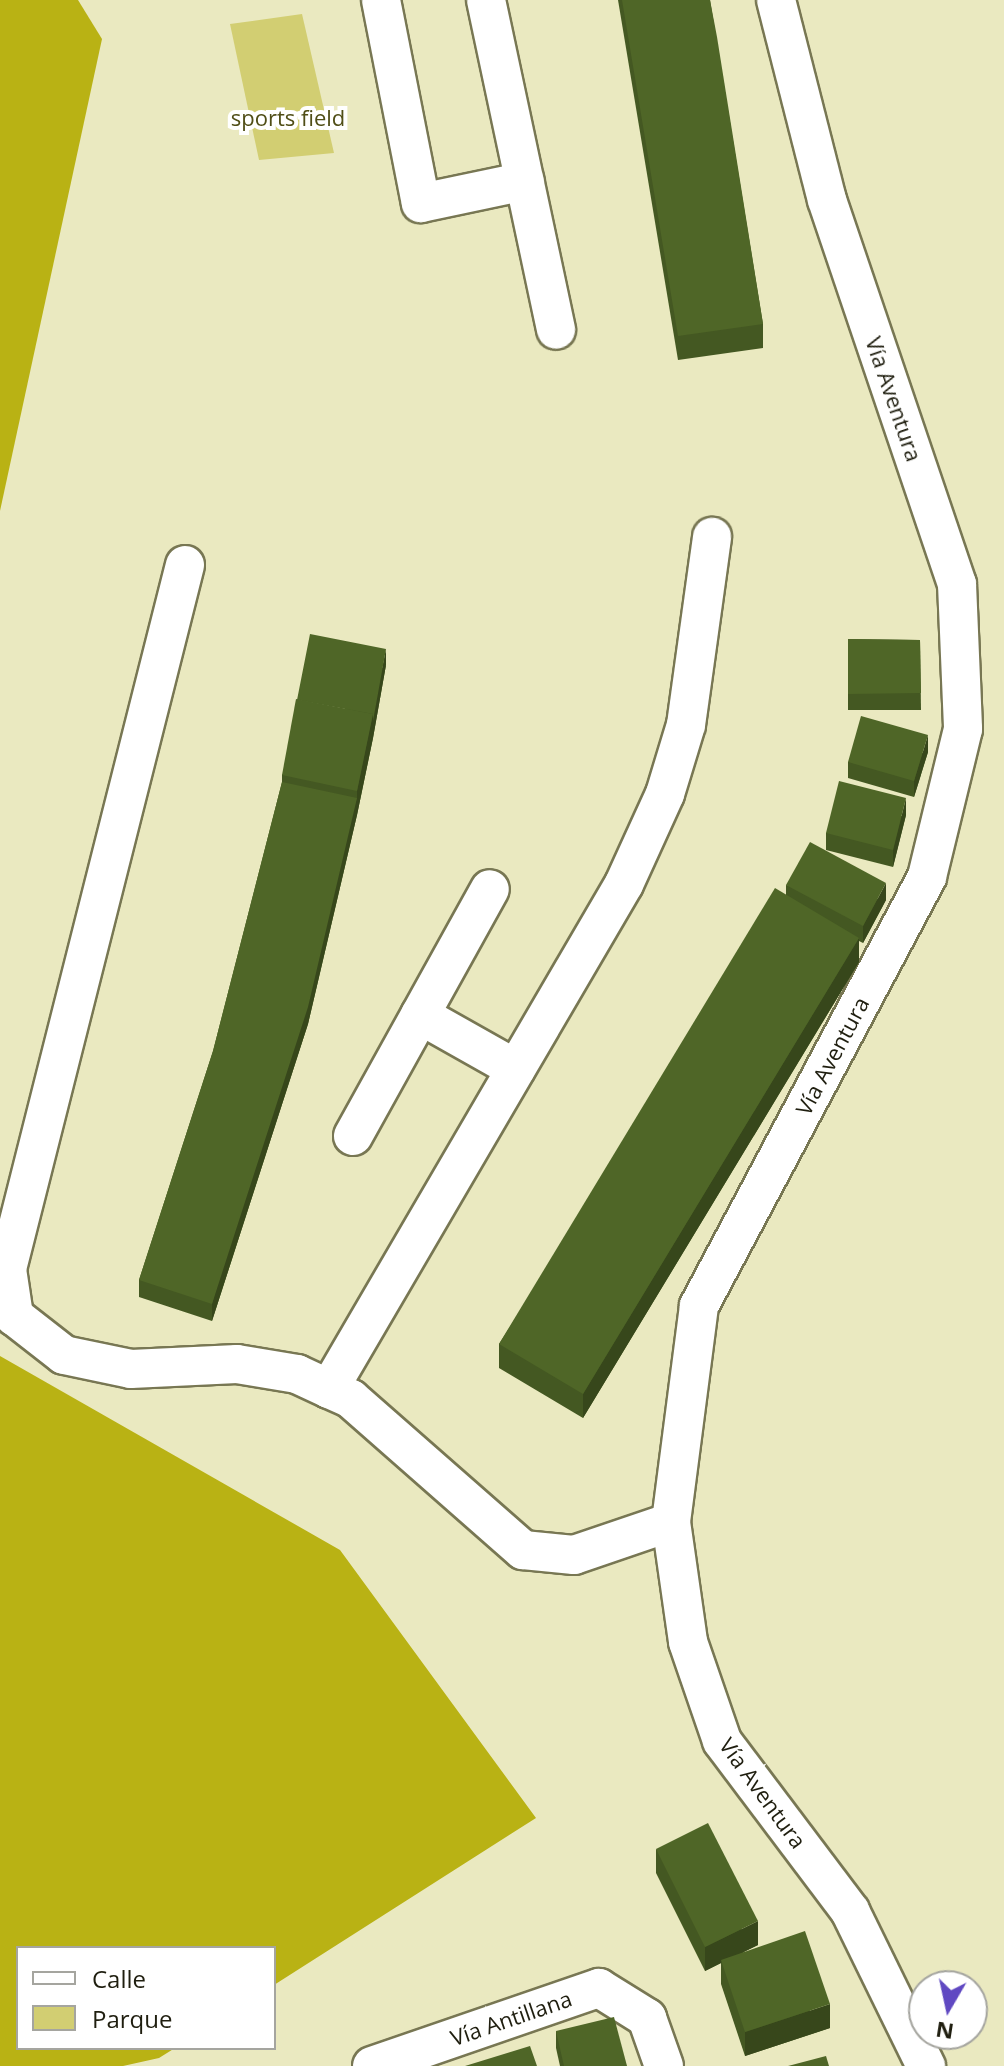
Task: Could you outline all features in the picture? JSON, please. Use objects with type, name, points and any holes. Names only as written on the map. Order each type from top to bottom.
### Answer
[{"type":"street","points":[[381,0],[421,203],[525,181]]},
{"type":"street","points":[[486,0],[556,330]]},
{"type":"street","name":"Vía Aventura","points":[[776,0],[827,200],[957,584],[963,729],[927,877],[699,1306],[671,1522],[688,1642],[722,1741],[850,1911],[926,2066]]},
{"type":"street","points":[[329,1389],[624,884],[665,794],[686,725],[712,537]]},
{"type":"street","points":[[185,565],[7,1269],[14,1316],[64,1355],[131,1369],[237,1364],[297,1374],[351,1399],[523,1550],[574,1555],[671,1522]]},
{"type":"street","points":[[353,1136],[490,889]]},
{"type":"street","points":[[420,1015],[516,1069]]},
{"type":"street","name":"Vía Antillana","points":[[372,2066],[599,1988],[647,2018],[664,2066]]},
{"type":"green space","name":"sports field","points":[[302,14],[334,153],[259,160],[230,24]]},
{"type":"shaded area","points":[[0,0],[78,0],[102,39],[0,511]]},
{"type":"shaded area","points":[[0,1356],[340,1550],[536,1818],[276,1984],[276,1946],[16,1946],[16,2050],[172,2050],[159,2058],[123,2066],[0,2066]]},
{"type":"building","points":[[622,0],[710,0],[763,324],[678,336]]},
{"type":"building","points":[[310,634],[386,649],[373,721],[373,714],[297,700]]},
{"type":"building","points":[[848,639],[920,640],[921,693],[848,694]]},
{"type":"building","points":[[296,699],[373,714],[357,791],[282,775]]},
{"type":"building","points":[[861,716],[928,735],[914,781],[848,762]]},
{"type":"building","points":[[839,781],[906,798],[893,850],[826,833]]},
{"type":"building","points":[[282,782],[357,798],[308,1007],[212,1304],[139,1280],[213,1051]]},
{"type":"building","points":[[810,842],[886,883],[863,926],[786,885]]},
{"type":"building","points":[[775,888],[859,938],[583,1394],[499,1344]]},
{"type":"building","points":[[708,1823],[758,1921],[705,1947],[656,1849]]},
{"type":"building","points":[[805,1931],[830,2004],[745,2032],[721,1960]]},
{"type":"building","points":[[614,2017],[627,2066],[564,2066],[556,2031]]},
{"type":"building","points":[[530,2046],[537,2066],[465,2066]]},
{"type":"building","points":[[826,2056],[829,2066],[788,2066]]}]
